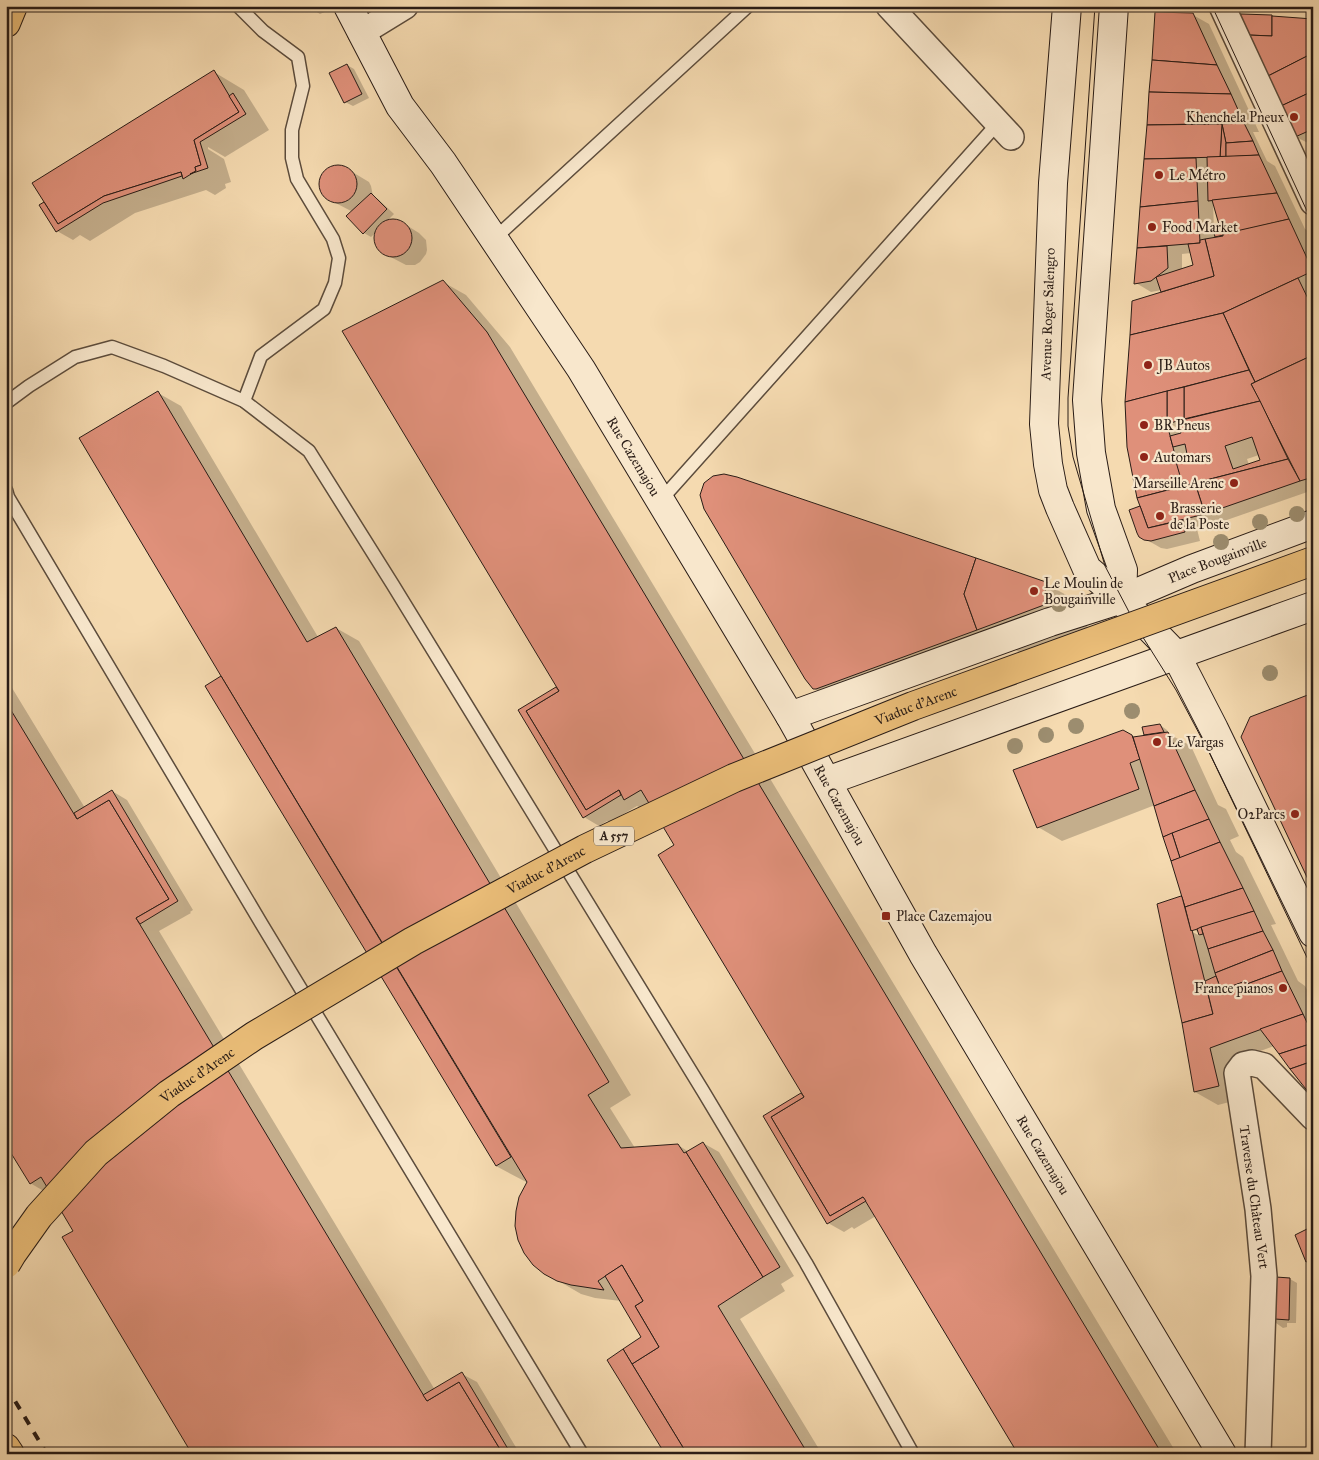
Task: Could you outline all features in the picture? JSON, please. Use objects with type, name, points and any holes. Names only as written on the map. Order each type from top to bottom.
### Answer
[{"type":"highway","points":[[6,22],[12,6]]},
{"type":"highway","name":"Viaduc d'Arenc","points":[[6,1264],[39,1216],[96,1153],[169,1094],[254,1036],[413,940],[586,849],[734,778],[913,706],[1313,561]]},
{"type":"highway","points":[[6,1448],[10,1454]]},
{"type":"street","name":"Rue Cazemajou","points":[[348,6],[400,106],[444,163],[580,369],[790,716],[923,954],[1222,1454]]},
{"type":"street","points":[[362,33],[405,6]]},
{"type":"street","points":[[889,6],[1005,130]]},
{"type":"street","name":"Avenue Roger Salengro","points":[[1067,6],[1053,198],[1044,424],[1053,490],[1087,569],[1122,599],[1176,655],[1214,728],[1313,933]]},
{"type":"street","points":[[790,716],[1050,622],[1122,599],[1123,570],[1101,509],[1090,453],[1087,400],[1114,6]]},
{"type":"street","points":[[1222,6],[1313,202]]},
{"type":"street","name":"Place Bougainville","points":[[1122,599],[1313,524]]},
{"type":"street","points":[[827,781],[1313,606]]},
{"type":"street","name":"Traverse du Château Vert","points":[[1258,1454],[1264,1276],[1258,1209],[1237,1074],[1243,1065],[1252,1063],[1264,1066],[1313,1117]]},
{"type":"lane","points":[[238,6],[263,30],[298,56],[303,86],[292,130],[292,158],[297,179],[333,239],[339,258],[335,283],[324,309],[262,356],[244,401]]},
{"type":"lane","points":[[494,239],[748,6]]},
{"type":"lane","points":[[660,501],[1005,130]]},
{"type":"lane","points":[[6,403],[29,386],[75,358],[112,347],[164,366],[244,401],[309,451],[398,593],[806,1262],[913,1454]]},
{"type":"lane","points":[[6,490],[8,497],[261,924],[582,1454]]},
{"type":"building","points":[[1155,12],[1193,13],[1217,65],[1152,60]]},
{"type":"building","points":[[1241,14],[1272,15],[1272,36],[1248,35],[1240,16]]},
{"type":"building","points":[[1272,16],[1313,19],[1313,53],[1268,76],[1248,35],[1272,36]]},
{"type":"building","points":[[1313,53],[1313,91],[1281,106],[1268,76]]},
{"type":"building","points":[[1152,60],[1217,65],[1231,94],[1149,92]]},
{"type":"building","points":[[347,64],[362,94],[344,103],[329,73]]},
{"type":"building","points":[[214,70],[239,112],[194,140],[201,165],[195,167],[196,171],[183,179],[181,172],[104,196],[58,224],[32,183]]},
{"type":"building","points":[[1313,91],[1313,129],[1295,137],[1281,106]]},
{"type":"building","points":[[1149,92],[1231,94],[1244,123],[1147,125]]},
{"type":"building","points":[[233,93],[246,114],[200,142],[208,168],[190,174],[196,171],[195,167],[201,165],[194,140],[239,112],[229,96]]},
{"type":"building","points":[[1244,123],[1253,141],[1226,143],[1222,124]]},
{"type":"building","points":[[1222,124],[1226,143],[1226,157],[1220,157]]},
{"type":"building","points":[[1222,124],[1220,157],[1144,159],[1147,125]]},
{"type":"building","points":[[1253,141],[1259,155],[1226,157],[1226,143]]},
{"type":"building","points":[[1259,155],[1277,193],[1208,201],[1207,157]]},
{"type":"building","points":[[1196,158],[1198,201],[1140,207],[1144,159]]},
{"type":"building","points":[[338,165],[352,170],[357,184],[352,198],[338,203],[324,198],[319,184],[324,170]]},
{"type":"building","points":[[181,172],[182,176],[103,203],[56,232],[39,205],[44,202],[58,224],[104,196]]},
{"type":"building","points":[[371,193],[387,209],[363,234],[346,216]]},
{"type":"building","points":[[1277,193],[1289,219],[1215,237],[1213,229],[1220,228],[1212,200]]},
{"type":"building","points":[[1198,201],[1200,243],[1137,248],[1140,207]]},
{"type":"building","points":[[393,219],[407,224],[412,238],[407,252],[393,257],[379,252],[374,238],[379,224]]},
{"type":"building","points":[[1289,219],[1313,271],[1223,313],[1130,335],[1132,301],[1214,276],[1205,239]]},
{"type":"building","points":[[1205,239],[1214,276],[1161,292],[1156,277],[1193,265],[1188,244],[1200,243],[1200,240]]},
{"type":"building","points":[[1167,246],[1168,268],[1151,281],[1134,284],[1137,248]]},
{"type":"building","points":[[1298,278],[1313,309],[1313,355],[1255,382],[1223,313]]},
{"type":"building","points":[[443,280],[487,332],[1162,1454],[1018,1454],[863,1197],[830,1216],[771,1117],[804,1097],[658,855],[674,845],[641,790],[624,800],[619,790],[586,810],[526,711],[559,691],[342,331]]},
{"type":"building","points":[[1223,313],[1249,370],[1125,402],[1130,335]]},
{"type":"building","points":[[1313,355],[1313,477],[1300,481],[1251,384]]},
{"type":"building","points":[[1249,370],[1255,382],[1251,384],[1260,401],[1184,419],[1184,387]]},
{"type":"building","points":[[1184,387],[1184,419],[1167,424],[1167,391]]},
{"type":"building","points":[[158,391],[307,642],[336,627],[609,1082],[588,1095],[621,1148],[678,1144],[684,1153],[686,1152],[763,1277],[718,1306],[808,1454],[687,1454],[632,1364],[659,1347],[635,1306],[643,1301],[622,1265],[598,1281],[604,1290],[557,1281],[533,1265],[524,1253],[518,1240],[515,1226],[519,1197],[527,1182],[79,438]]},
{"type":"building","points":[[1167,391],[1167,424],[1183,486],[1137,498],[1127,447],[1125,402]]},
{"type":"building","points":[[1260,401],[1288,459],[1183,486],[1176,462],[1188,459],[1185,444],[1173,447],[1170,436],[1181,433],[1178,421]],"holes":[[[1252,437],[1260,460],[1233,469],[1225,446]]]},
{"type":"building","points":[[1288,459],[1300,481],[1205,514],[1195,483]]},
{"type":"building","points":[[724,474],[976,558],[964,594],[977,630],[813,689],[805,679],[704,509],[700,495],[704,483],[713,476]]},
{"type":"building","points":[[1195,483],[1205,514],[1148,528],[1137,498]]},
{"type":"building","points":[[1140,506],[1148,528],[1183,520],[1185,532],[1151,541],[1144,540],[1137,533],[1129,510]]},
{"type":"building","points":[[976,558],[1046,582],[1044,605],[977,630],[964,594]]},
{"type":"building","points":[[221,676],[511,1157],[496,1166],[205,686]]},
{"type":"building","points":[[556,687],[559,691],[526,711],[586,810],[619,790],[621,795],[583,818],[518,710]]},
{"type":"building","name":"O2Parcs","points":[[1313,693],[1313,890],[1241,737],[1250,717]]},
{"type":"building","points":[[6,702],[77,819],[109,800],[169,899],[136,918],[427,1401],[459,1382],[503,1454],[192,1454],[62,1237],[73,1231],[41,1177],[30,1184],[6,1145]]},
{"type":"building","points":[[1160,724],[1164,732],[1144,735],[1142,727]]},
{"type":"building","points":[[1123,730],[1132,735],[1140,759],[1130,763],[1139,789],[1037,828],[1013,770]]},
{"type":"building","points":[[1168,732],[1195,790],[1154,806],[1133,737]]},
{"type":"building","points":[[112,790],[178,901],[140,924],[136,918],[169,899],[109,800],[77,819],[74,813]]},
{"type":"building","points":[[1195,790],[1209,819],[1163,837],[1154,806]]},
{"type":"building","points":[[1209,819],[1220,842],[1180,858],[1172,833]]},
{"type":"building","points":[[1172,833],[1180,858],[1171,861],[1163,837]]},
{"type":"building","points":[[1220,842],[1243,888],[1185,907],[1171,861]]},
{"type":"building","points":[[1243,888],[1254,911],[1191,931],[1185,907]]},
{"type":"building","points":[[1181,896],[1192,930],[1213,1014],[1182,1023],[1157,904]]},
{"type":"building","points":[[1254,911],[1263,931],[1208,949],[1201,927]]},
{"type":"building","points":[[1201,927],[1203,934],[1199,935],[1197,929]]},
{"type":"building","points":[[1263,931],[1273,950],[1215,973],[1208,949]]},
{"type":"building","points":[[1273,950],[1282,971],[1247,984],[1246,981],[1221,990],[1215,973]]},
{"type":"building","points":[[1282,971],[1303,1014],[1210,1048],[1219,1086],[1194,1092],[1182,1023],[1213,1014],[1205,981],[1216,976],[1221,990],[1246,981],[1247,984]]},
{"type":"building","points":[[1303,1014],[1313,1035],[1313,1043],[1279,1054],[1260,1029]]},
{"type":"building","points":[[1313,1043],[1313,1061],[1290,1069],[1279,1054]]},
{"type":"building","points":[[1313,1061],[1313,1098],[1290,1069]]},
{"type":"building","points":[[801,1093],[804,1097],[771,1117],[830,1216],[863,1197],[866,1201],[827,1224],[763,1116]]},
{"type":"building","points":[[703,1142],[780,1267],[763,1277],[686,1152]]},
{"type":"building","points":[[1313,1226],[1313,1259],[1306,1262],[1295,1235]]},
{"type":"building","points":[[622,1265],[643,1301],[635,1306],[659,1347],[632,1364],[623,1349],[641,1337],[605,1276]]},
{"type":"building","points":[[1276,1277],[1290,1278],[1289,1320],[1275,1319]]},
{"type":"building","points":[[623,1349],[687,1454],[665,1454],[607,1360]]},
{"type":"building","points":[[462,1372],[511,1454],[503,1454],[459,1382],[427,1401],[423,1395]]},
{"type":"tram line","points":[[1095,6],[1068,398],[1068,426],[1073,457],[1105,566],[1139,631],[1176,690],[1210,754],[1313,970]]},
{"type":"tram line","points":[[1212,6],[1313,224]]},
{"type":"railway","points":[[6,1386],[47,1454]]},
{"type":"place","name":"Khenchela Pneux","points":[[1294,117]]},
{"type":"place","name":"Le Métro","points":[[1159,175]]},
{"type":"place","name":"Food Market","points":[[1152,227]]},
{"type":"place","name":"JB Autos","points":[[1148,365]]},
{"type":"place","name":"BR Pneus","points":[[1144,425]]},
{"type":"place","name":"Automars","points":[[1144,457]]},
{"type":"place","name":"Marseille Arenc","points":[[1234,483]]},
{"type":"place","name":"Brasserie de la Poste","points":[[1160,516]]},
{"type":"place","name":"Le Moulin de Bougainville","points":[[1034,591]]},
{"type":"place","name":"Le Vargas","points":[[1157,742]]},
{"type":"place","name":"O2Parcs","points":[[1295,814]]},
{"type":"place","name":"Place Cazemajou","points":[[886,916]]},
{"type":"place","name":"France pianos","points":[[1283,988]]}]
